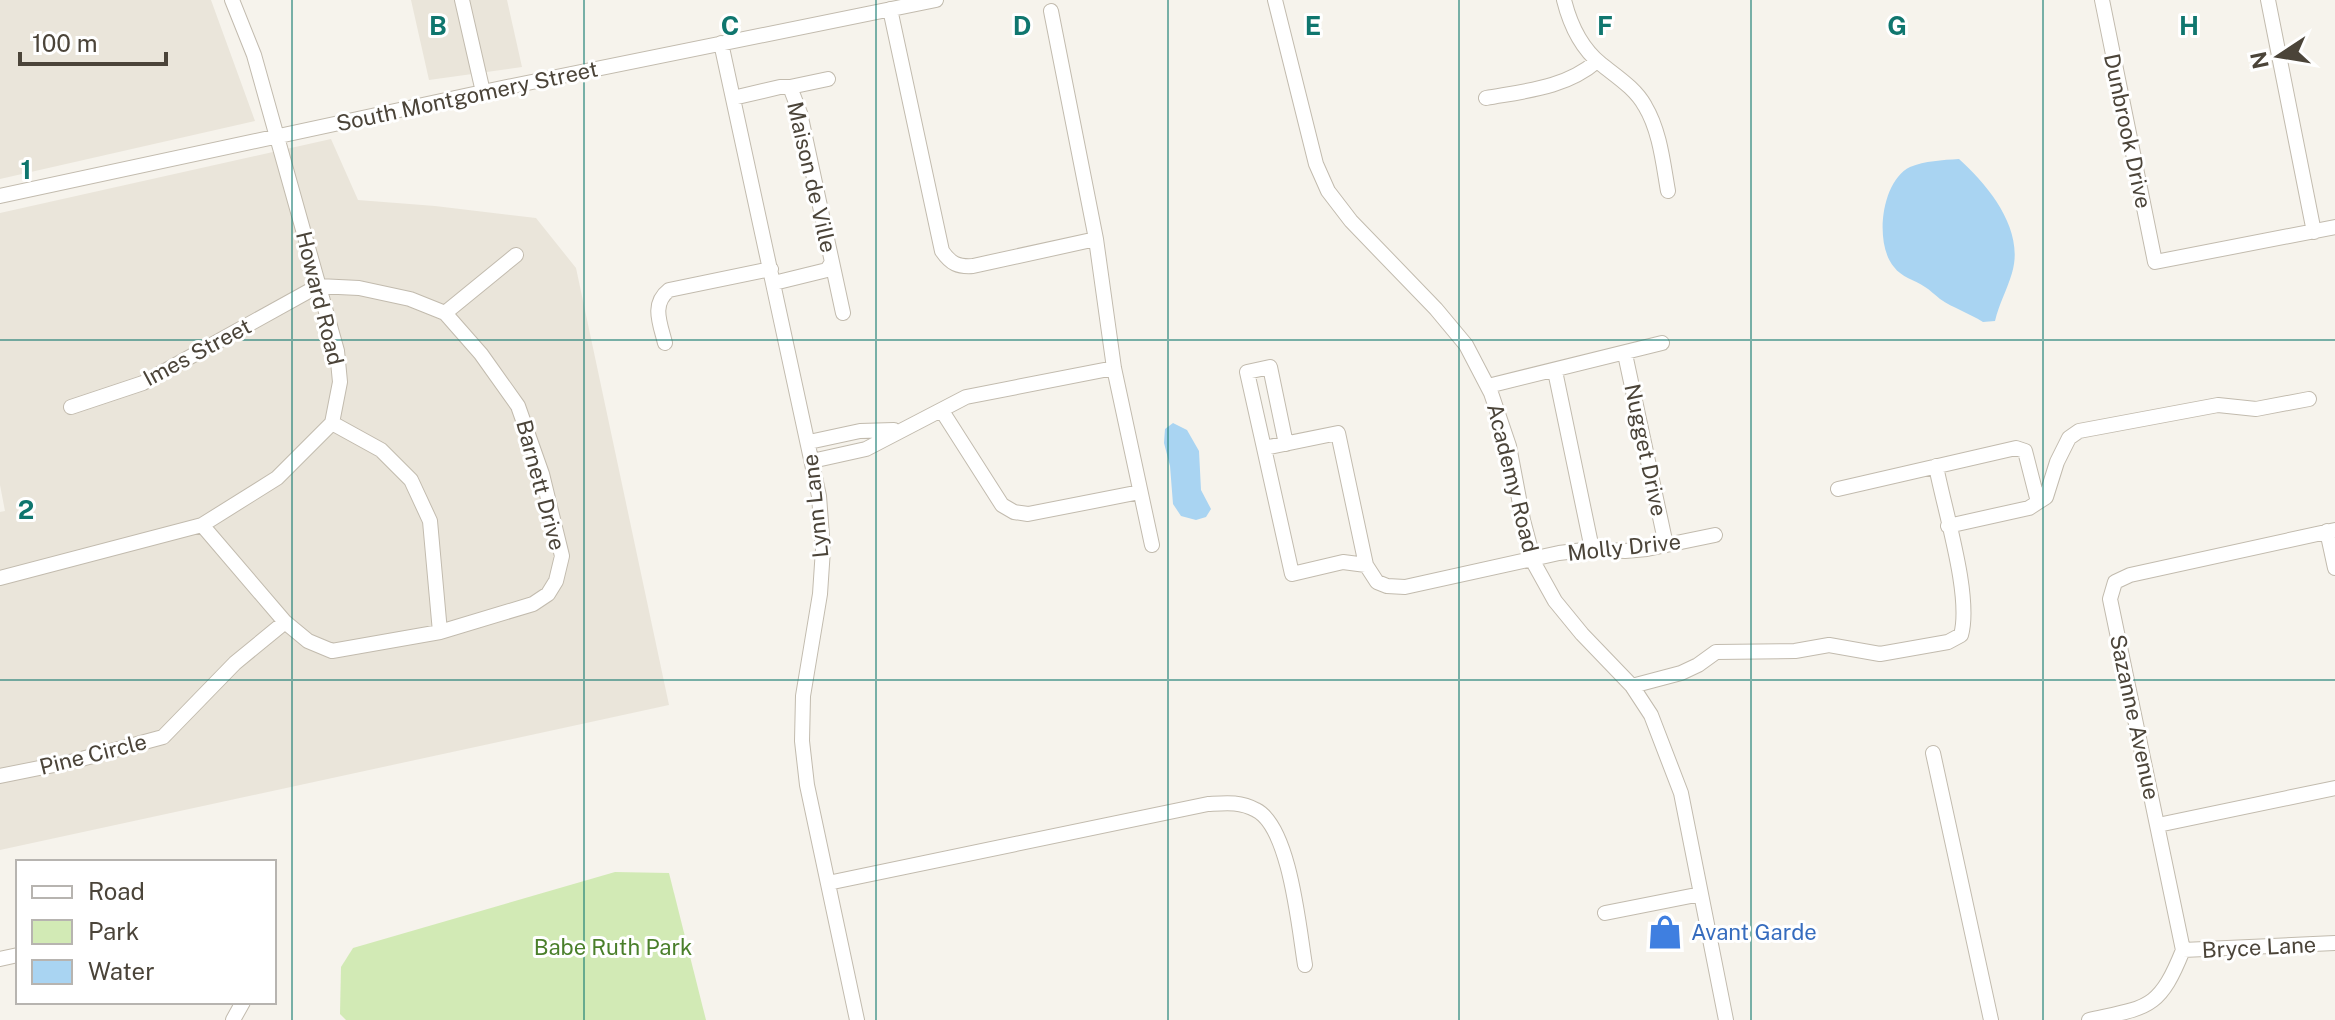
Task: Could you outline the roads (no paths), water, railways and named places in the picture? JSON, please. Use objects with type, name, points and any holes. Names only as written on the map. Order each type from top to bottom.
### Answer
[{"type":"street","name":"Howard Road","points":[[232,0],[254,55],[337,351],[340,382],[332,423]]},
{"type":"street","points":[[462,0],[483,92]]},
{"type":"street","name":"South Montgomery Street","points":[[0,196],[483,92],[936,0]]},
{"type":"street","name":"Academy Road","points":[[1275,0],[1314,157],[1328,191],[1351,221],[1436,309],[1466,345],[1488,386],[1509,446],[1533,558],[1555,601],[1632,686],[1651,715],[1681,793],[1726,1020]]},
{"type":"street","points":[[1564,0],[1580,39],[1597,61],[1629,86],[1646,107],[1657,137],[1668,191]]},
{"type":"street","name":"Dunbrook Drive","points":[[2102,0],[2155,262],[2314,232]]},
{"type":"street","points":[[2268,0],[2314,232],[2335,227]]},
{"type":"street","points":[[890,9],[942,251],[948,261],[959,267],[973,266],[1096,239]]},
{"type":"street","points":[[1051,11],[1096,239],[1114,368],[1152,545]]},
{"type":"street","name":"Lynn Lane","points":[[721,43],[819,496],[823,549],[820,594],[803,696],[802,741],[807,785],[857,1020]]},
{"type":"street","points":[[1486,98],[1555,85],[1583,73],[1597,61]]},
{"type":"street","points":[[790,87],[828,79]]},
{"type":"street","name":"Maison de Ville","points":[[665,343],[657,306],[669,290],[827,270],[832,262],[800,113],[790,87],[733,98]]},
{"type":"street","points":[[445,313],[516,255]]},
{"type":"street","points":[[832,262],[843,313]]},
{"type":"street","name":"Barnett Drive","points":[[202,525],[285,622],[308,641],[332,651],[440,632],[533,604],[548,594],[556,581],[562,556],[542,474],[518,406],[481,354],[445,313],[384,293],[318,286]]},
{"type":"street","name":"Imes Street","points":[[71,407],[143,383],[318,286]]},
{"type":"street","points":[[1488,386],[1662,343]]},
{"type":"street","name":"Nugget Drive","points":[[1625,354],[1666,545]]},
{"type":"street","points":[[1264,448],[1286,444],[1338,433],[1366,565],[1343,562],[1292,574],[1247,372],[1270,367],[1286,444]]},
{"type":"street","points":[[812,461],[866,449],[966,397],[1114,368]]},
{"type":"street","points":[[1555,371],[1592,549]]},
{"type":"street","points":[[1948,526],[2029,508],[2046,497],[2057,462],[2069,438],[2079,431],[2218,405],[2256,409],[2309,399]]},
{"type":"street","points":[[942,411],[1002,505],[1014,512],[1028,514],[1140,492]]},
{"type":"street","points":[[0,578],[202,525],[277,478],[332,423],[381,450],[411,480],[430,521],[440,632]]},
{"type":"street","points":[[809,442],[860,431],[899,430]]},
{"type":"street","points":[[1838,489],[2016,448],[2025,451],[2038,502]]},
{"type":"street","points":[[1632,686],[1681,673],[1716,652],[1795,651],[1829,645],[1880,654],[1948,642],[1961,635],[1965,619],[1963,591],[1936,466]]},
{"type":"street","points":[[2331,531],[2335,568]]},
{"type":"street","name":"Sazanne Avenue","points":[[2183,950],[2110,599],[2115,582],[2130,575],[2331,531]]},
{"type":"street","name":"Molly Drive","points":[[1366,565],[1377,582],[1405,587],[1533,558],[1592,549],[1625,551],[1715,535]]},
{"type":"street","name":"Pine Circle","points":[[0,776],[74,761],[163,737],[235,663],[285,622]]},
{"type":"street","points":[[1933,753],[1991,1020]]},
{"type":"street","points":[[2158,825],[2335,788]]},
{"type":"street","points":[[828,883],[1208,804],[1242,804],[1270,820],[1280,839],[1305,965]]},
{"type":"street","points":[[1605,913],[1701,894]]},
{"type":"street","name":"Bryce Lane","points":[[2183,950],[2335,943]]},
{"type":"street","points":[[2089,1020],[2140,1009],[2161,995],[2183,950]]},
{"type":"water","points":[[1959,159],[1982,182],[2002,210],[2013,241],[2015,257],[2012,273],[1995,321],[1983,322],[1900,273],[1888,257],[1884,244],[1887,199],[1900,174],[1922,163]]},
{"type":"water","points":[[1173,423],[1187,430],[1199,451],[1201,490],[1211,509],[1206,517],[1196,520],[1181,516],[1173,504],[1170,466],[1164,443],[1165,429]]},
{"type":"place","name":"Avant Garde","points":[[1665,932]]},
{"type":"park label","name":"Babe Ruth Park","points":[[613,947]]}]
